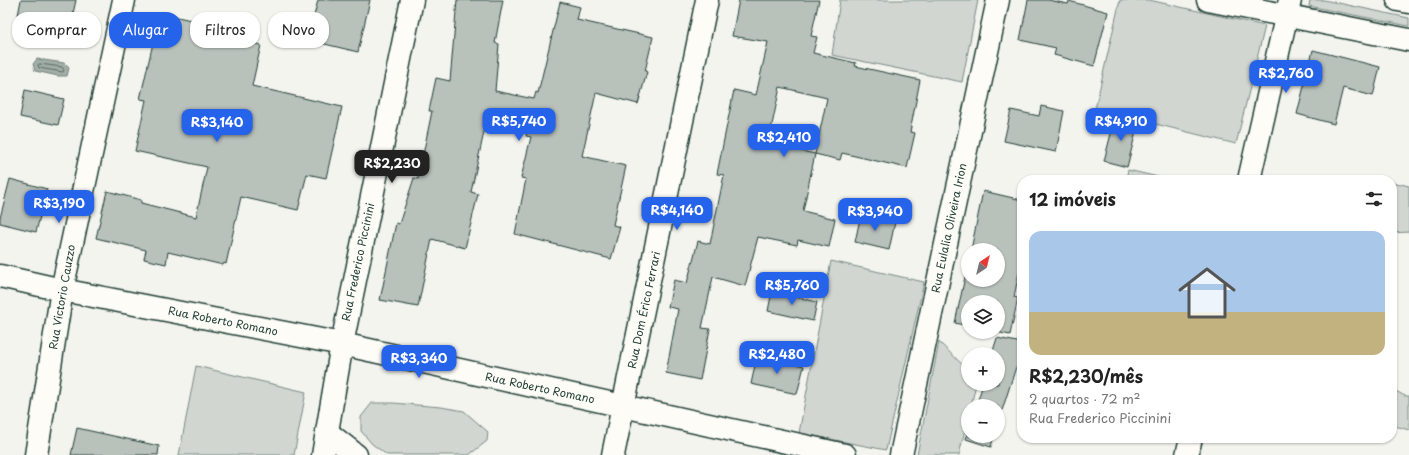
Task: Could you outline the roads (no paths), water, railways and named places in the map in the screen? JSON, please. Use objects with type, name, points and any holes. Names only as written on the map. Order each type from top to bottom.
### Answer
[{"type":"street","name":"Rua Victorio Cauzzo","points":[[36,455],[62,290],[124,0]]},
{"type":"street","name":"Rua Frederico Piccinini","points":[[323,455],[342,344],[412,0]]},
{"type":"street","name":"Rua Dom Érico Ferrari","points":[[613,455],[707,0]]},
{"type":"street","name":"Rua Eulalia Oliveira Irion","points":[[901,455],[998,0]]},
{"type":"street","points":[[1208,0],[1288,8],[1409,40]]},
{"type":"street","points":[[1398,0],[1409,2]]},
{"type":"street","points":[[1250,175],[1288,8]]},
{"type":"street","name":"Rua Roberto Romano","points":[[0,276],[62,290],[342,344],[845,455]]},
{"type":"street","points":[[327,432],[356,455]]},
{"type":"street","points":[[1187,455],[1189,443]]},
{"type":"water","points":[[37,59],[64,63],[69,68],[67,76],[58,76],[35,71],[33,64]]}]
